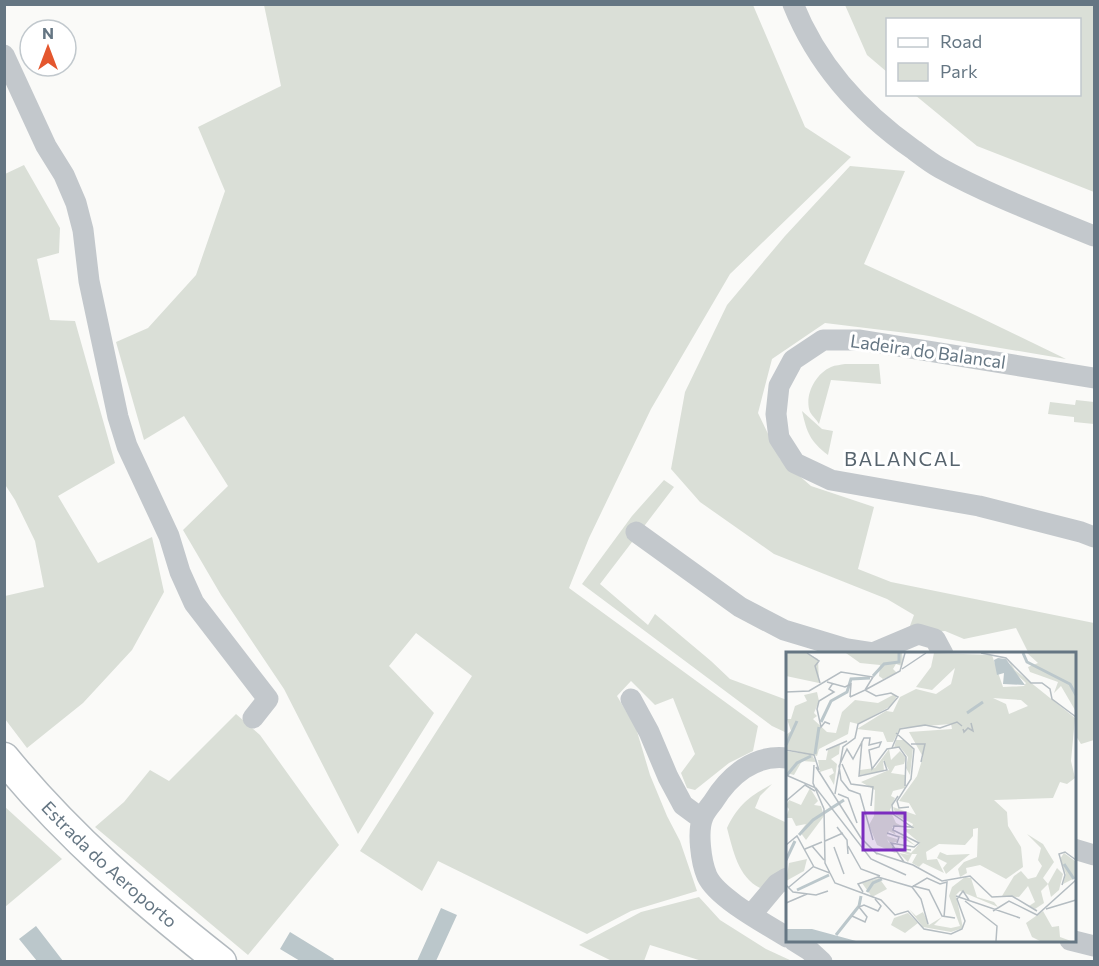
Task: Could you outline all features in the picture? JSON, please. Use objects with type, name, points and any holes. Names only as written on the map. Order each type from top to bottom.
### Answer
[{"type":"main road","name":"Estrada do Aeroporto","points":[[4,758],[110,869],[160,914],[221,962]]},
{"type":"street","points":[[793,4],[800,23],[854,101],[890,133],[939,168],[1017,204],[1095,236]]},
{"type":"street","points":[[4,55],[46,146],[64,175],[76,202],[83,230],[89,281],[118,417],[127,446],[170,536],[180,572],[194,603],[268,699],[253,718]]},
{"type":"street","name":"Ladeira do Balancal","points":[[1095,378],[860,340],[823,340],[793,360],[778,386],[776,414],[779,438],[795,463],[831,480],[979,506],[1095,537]]},
{"type":"street","points":[[636,532],[740,607],[784,630],[848,649],[867,652]]},
{"type":"street","points":[[875,652],[918,634],[935,639],[942,652]]},
{"type":"street","points":[[631,699],[683,805],[702,819]]},
{"type":"street","points":[[786,758],[774,757],[748,765],[724,785],[702,819],[700,849],[708,878],[729,900],[786,936]]},
{"type":"street","points":[[1075,849],[1095,855]]},
{"type":"street","points":[[751,915],[777,884],[786,879]]},
{"type":"street","points":[[1075,941],[1095,946]]},
{"type":"street","points":[[796,942],[822,962]]},
{"type":"green space","points":[[264,5],[753,5],[805,127],[851,157],[730,274],[651,409],[589,538],[569,588],[758,726],[753,751],[729,763],[695,790],[687,788],[681,773],[695,754],[673,698],[655,705],[631,681],[617,696],[636,728],[650,775],[680,841],[697,891],[631,911],[587,934],[438,861],[422,891],[360,851],[472,676],[416,633],[389,666],[434,713],[358,834],[284,689],[221,595],[183,530],[228,486],[184,416],[144,440],[116,342],[148,328],[196,275],[225,191],[198,127],[281,86]]},
{"type":"green space","points":[[845,5],[1094,5],[1094,192],[977,146],[916,96],[1081,96],[1081,18],[886,18],[886,71],[867,55]]},
{"type":"green space","points":[[24,165],[60,228],[59,253],[37,259],[50,320],[75,321],[115,463],[58,496],[98,563],[152,537],[164,592],[132,650],[83,703],[27,748],[5,719],[5,596],[44,587],[35,541],[4,483],[5,174]]},
{"type":"green space","points":[[850,166],[905,171],[864,264],[1066,359],[923,335],[825,323],[772,359],[758,413],[780,459],[811,486],[874,507],[858,569],[891,582],[1094,623],[1094,740],[1081,744],[1075,735],[1075,652],[1028,652],[1016,628],[964,639],[945,631],[907,634],[914,615],[887,599],[774,554],[700,502],[671,469],[685,392],[727,305],[785,236]]},
{"type":"green space","points":[[845,364],[879,364],[881,384],[831,380],[819,424],[810,412],[808,399],[812,386],[825,370]]},
{"type":"green space","points":[[1076,400],[1094,402],[1094,424],[1074,422],[1074,417],[1048,414],[1050,402],[1075,405]]},
{"type":"green space","points":[[802,411],[822,429],[833,431],[828,455],[810,436]]},
{"type":"green space","points":[[664,480],[674,487],[600,584],[648,625],[655,614],[730,679],[786,700],[786,733],[772,726],[582,584],[632,516]]},
{"type":"green space","points":[[236,714],[260,735],[339,845],[248,955],[95,827],[124,802],[150,770],[169,781]]},
{"type":"green space","points":[[772,784],[760,796],[755,808],[786,823],[786,871],[760,888],[741,870],[727,828],[745,802]]},
{"type":"green space","points":[[4,806],[62,859],[5,907],[4,907]]},
{"type":"green space","points":[[699,897],[720,920],[766,949],[792,961],[702,961],[650,945],[644,961],[612,961],[579,945],[641,912]]},
{"type":"shaded area","points":[[441,908],[457,915],[436,961],[417,961]]},
{"type":"shaded area","points":[[36,926],[63,961],[37,961],[19,939]]},
{"type":"shaded area","points":[[290,932],[334,959],[333,961],[300,961],[280,949]]},
{"type":"district","name":"BALANCAL","points":[[903,459]]}]
